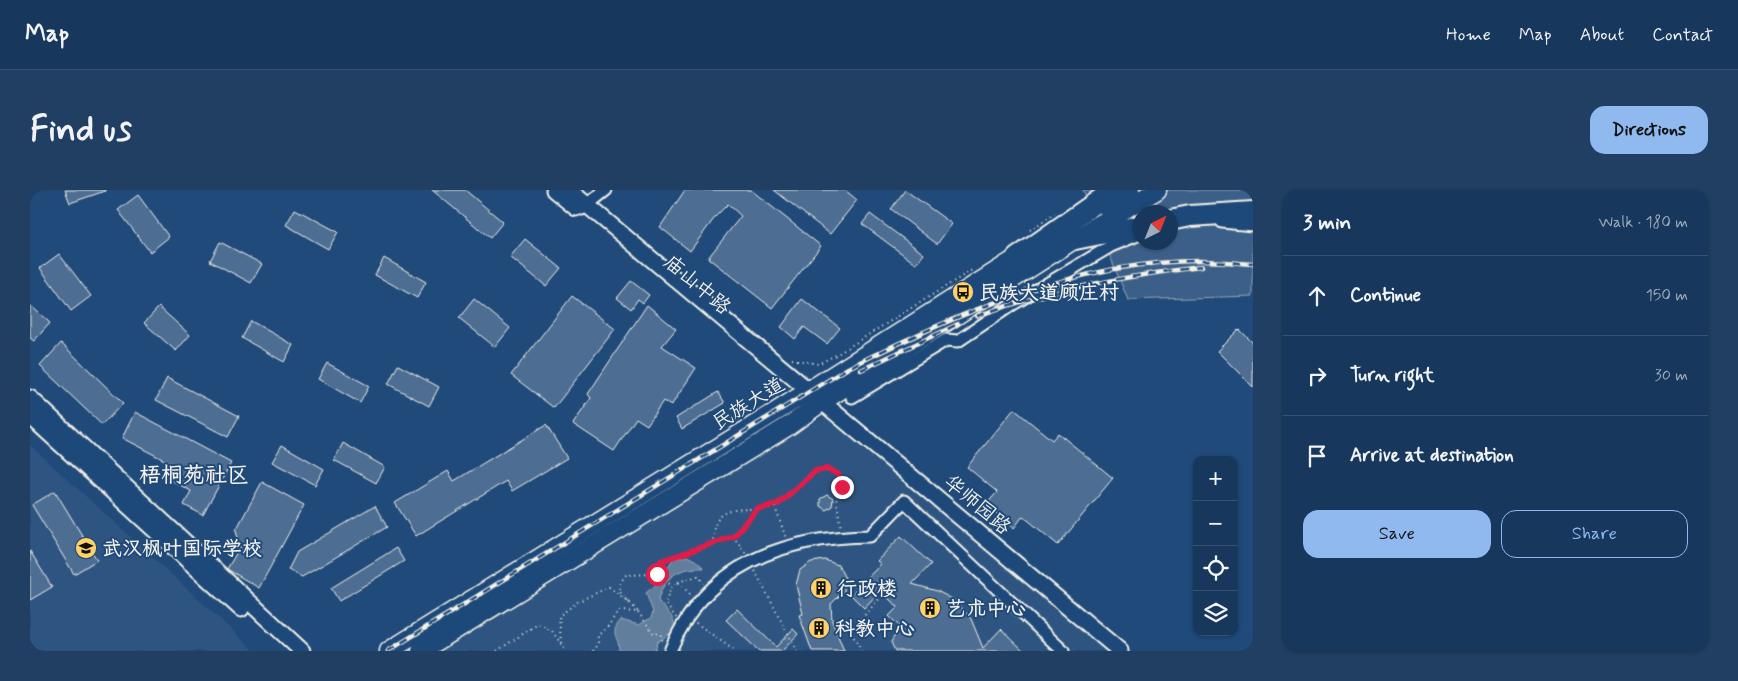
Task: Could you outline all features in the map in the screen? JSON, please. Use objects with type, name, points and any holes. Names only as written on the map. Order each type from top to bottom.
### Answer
[{"type":"highway","points":[[1016,258],[1114,190]]},
{"type":"highway","points":[[1178,218],[1253,212]]},
{"type":"highway","points":[[1075,239],[1133,227]]},
{"type":"main road","name":"民族大道","points":[[389,651],[804,393],[1016,258],[1130,190]]},
{"type":"main road","name":"民族大道","points":[[422,651],[790,425],[1075,239],[1157,190]]},
{"type":"street","name":"庙山中路","points":[[554,190],[583,208],[804,393]]},
{"type":"street","name":"庙山中路","points":[[569,190],[583,208]]},
{"type":"street","points":[[583,208],[606,190]]},
{"type":"street","points":[[1178,225],[1221,222],[1253,225]]},
{"type":"street","points":[[852,397],[946,340],[958,341],[1013,304],[1111,246],[1133,237]]},
{"type":"street","name":"华师园路","points":[[804,393],[820,404],[1120,651]]},
{"type":"street","points":[[30,398],[302,651]]},
{"type":"street","points":[[30,416],[288,651]]},
{"type":"street","points":[[668,649],[698,602],[728,574],[788,545],[839,536],[870,536],[904,501],[1063,651]]},
{"type":"path","points":[[1030,230],[1060,210]]},
{"type":"path","points":[[792,359],[818,364],[836,356],[977,267]]},
{"type":"path","points":[[713,544],[713,532],[718,519],[728,511],[774,506],[787,497],[815,471],[827,469],[838,474],[842,487],[836,497],[841,527],[839,536]]},
{"type":"path","points":[[774,506],[788,545]]},
{"type":"path","points":[[657,574],[661,561],[734,536],[757,509]]},
{"type":"path","points":[[734,536],[751,562],[762,588],[797,651]]},
{"type":"path","points":[[668,649],[660,633],[654,634],[619,591],[620,583],[626,575],[657,574],[672,586]]},
{"type":"path","points":[[710,589],[698,576],[678,582],[672,586],[665,603],[684,622],[735,651]]},
{"type":"path","points":[[678,582],[698,602]]},
{"type":"path","points":[[561,643],[559,616],[578,601],[609,587],[630,603]]},
{"type":"path","points":[[862,651],[850,631],[881,597]]},
{"type":"path","points":[[593,651],[598,645],[598,635],[610,626],[613,618],[619,611],[638,612]]},
{"type":"path","points":[[498,651],[538,624],[552,631],[566,651]]},
{"type":"shaded area","points":[[1083,190],[1253,190],[1253,296],[1128,300]]},
{"type":"shaded area","points":[[826,415],[1026,579],[1108,651],[435,651]]},
{"type":"shaded area","name":"武汉枫叶国际学校","points":[[30,445],[255,651],[30,651]]},
{"type":"shaded area","points":[[687,556],[704,568],[688,569],[675,574],[665,584],[658,600],[672,618],[675,626],[674,631],[657,642],[655,651],[619,651],[615,632],[617,625],[621,620],[639,625],[651,618],[653,612],[646,593],[659,582],[673,559]]},
{"type":"building","points":[[65,190],[105,190],[105,191],[70,203]]},
{"type":"building","points":[[432,190],[465,190],[503,222],[490,238]]},
{"type":"building","points":[[685,190],[751,190],[821,246],[772,308],[708,258],[741,216],[728,204],[716,216],[690,251],[660,227]]},
{"type":"building","points":[[774,190],[845,190],[857,200],[830,234]]},
{"type":"building","points":[[905,190],[952,224],[937,244],[891,209]]},
{"type":"building","points":[[138,195],[169,237],[150,252],[118,210]]},
{"type":"building","points":[[295,209],[338,232],[328,249],[286,225]]},
{"type":"building","points":[[870,214],[924,254],[916,264],[862,224]]},
{"type":"building","points":[[525,239],[561,268],[546,286],[510,257]]},
{"type":"building","points":[[220,242],[262,264],[251,283],[210,261]]},
{"type":"building","points":[[59,254],[91,296],[71,311],[40,268]]},
{"type":"building","points":[[384,258],[426,282],[417,298],[375,275]]},
{"type":"building","points":[[631,281],[649,295],[643,303],[638,299],[631,309],[617,298]]},
{"type":"building","points":[[572,296],[615,329],[554,408],[511,375]]},
{"type":"building","points":[[474,299],[510,328],[495,347],[459,318]]},
{"type":"building","points":[[802,299],[840,328],[827,344],[804,327],[795,339],[781,327]]},
{"type":"building","points":[[30,305],[50,323],[34,341],[30,338]]},
{"type":"building","points":[[647,305],[676,329],[662,346],[696,368],[671,406],[663,401],[647,425],[636,418],[614,451],[573,424],[591,398],[588,394]]},
{"type":"building","points":[[159,307],[190,335],[176,351],[144,323]]},
{"type":"building","points":[[251,321],[293,345],[284,362],[242,338]]},
{"type":"building","points":[[1239,329],[1253,343],[1253,387],[1217,351]]},
{"type":"building","points":[[61,343],[123,403],[102,425],[40,366]]},
{"type":"building","points":[[327,363],[369,386],[360,403],[318,379]]},
{"type":"building","points":[[398,365],[439,387],[429,406],[388,384]]},
{"type":"building","points":[[167,378],[239,416],[228,437],[156,400]]},
{"type":"building","points":[[718,392],[725,403],[682,429],[676,418]]},
{"type":"building","points":[[1014,409],[1052,440],[1058,433],[1113,478],[1058,545],[1023,516],[1014,528],[986,505],[997,492],[967,467]]},
{"type":"building","points":[[135,412],[231,463],[203,515],[184,505],[191,491],[165,477],[172,464],[122,438]]},
{"type":"building","points":[[546,425],[567,458],[512,491],[506,481],[416,536],[395,503],[448,471],[454,481]]},
{"type":"building","points":[[343,443],[385,467],[376,483],[334,460]]},
{"type":"building","points":[[282,445],[324,469],[315,485],[272,462]]},
{"type":"building","points":[[262,482],[304,505],[259,588],[227,569],[240,547],[236,530]]},
{"type":"building","points":[[55,491],[97,560],[74,574],[32,505]]},
{"type":"building","points":[[827,495],[833,499],[832,506],[826,510],[820,506],[820,499]]},
{"type":"building","points":[[375,506],[387,527],[302,577],[288,570],[297,552]]},
{"type":"building","name":"艺术中心","points":[[901,536],[931,564],[912,584],[937,591],[956,601],[971,619],[983,648],[1001,629],[1024,651],[895,651],[891,642],[900,627],[889,616],[898,607],[880,591],[864,608],[851,595],[881,564],[877,561]]},
{"type":"building","points":[[396,548],[404,561],[339,601],[331,588]]},
{"type":"building","points":[[30,551],[52,587],[30,600]]},
{"type":"building","points":[[825,560],[838,565],[845,578],[844,591],[831,604],[832,621],[844,651],[812,651],[799,615],[803,614],[796,585],[800,570],[811,562]]},
{"type":"building","points":[[737,609],[776,647],[793,629],[798,634],[782,651],[759,651],[726,620]]},
{"type":"railway","points":[[388,651],[848,368],[931,328],[1018,294],[1108,270],[1154,263],[1200,261],[1253,264]]},
{"type":"railway","points":[[977,316],[1059,291],[1144,275],[1201,267]]},
{"type":"railway","points":[[861,370],[958,324]]},
{"type":"place","name":"民族大道顾庄村","points":[[963,292]]},
{"type":"place","name":"武汉枫叶国际学校","points":[[86,548]]},
{"type":"place","name":"行政楼","points":[[821,588]]},
{"type":"place","name":"艺术中心","points":[[930,608]]},
{"type":"place","name":"科教中心","points":[[819,628]]},
{"type":"district","name":"梧桐苑社区","points":[[194,474]]},
{"type":"route","points":[[657,574],[661,561],[734,536],[757,509],[778,504],[815,471],[827,469],[838,474],[842,487]]}]
